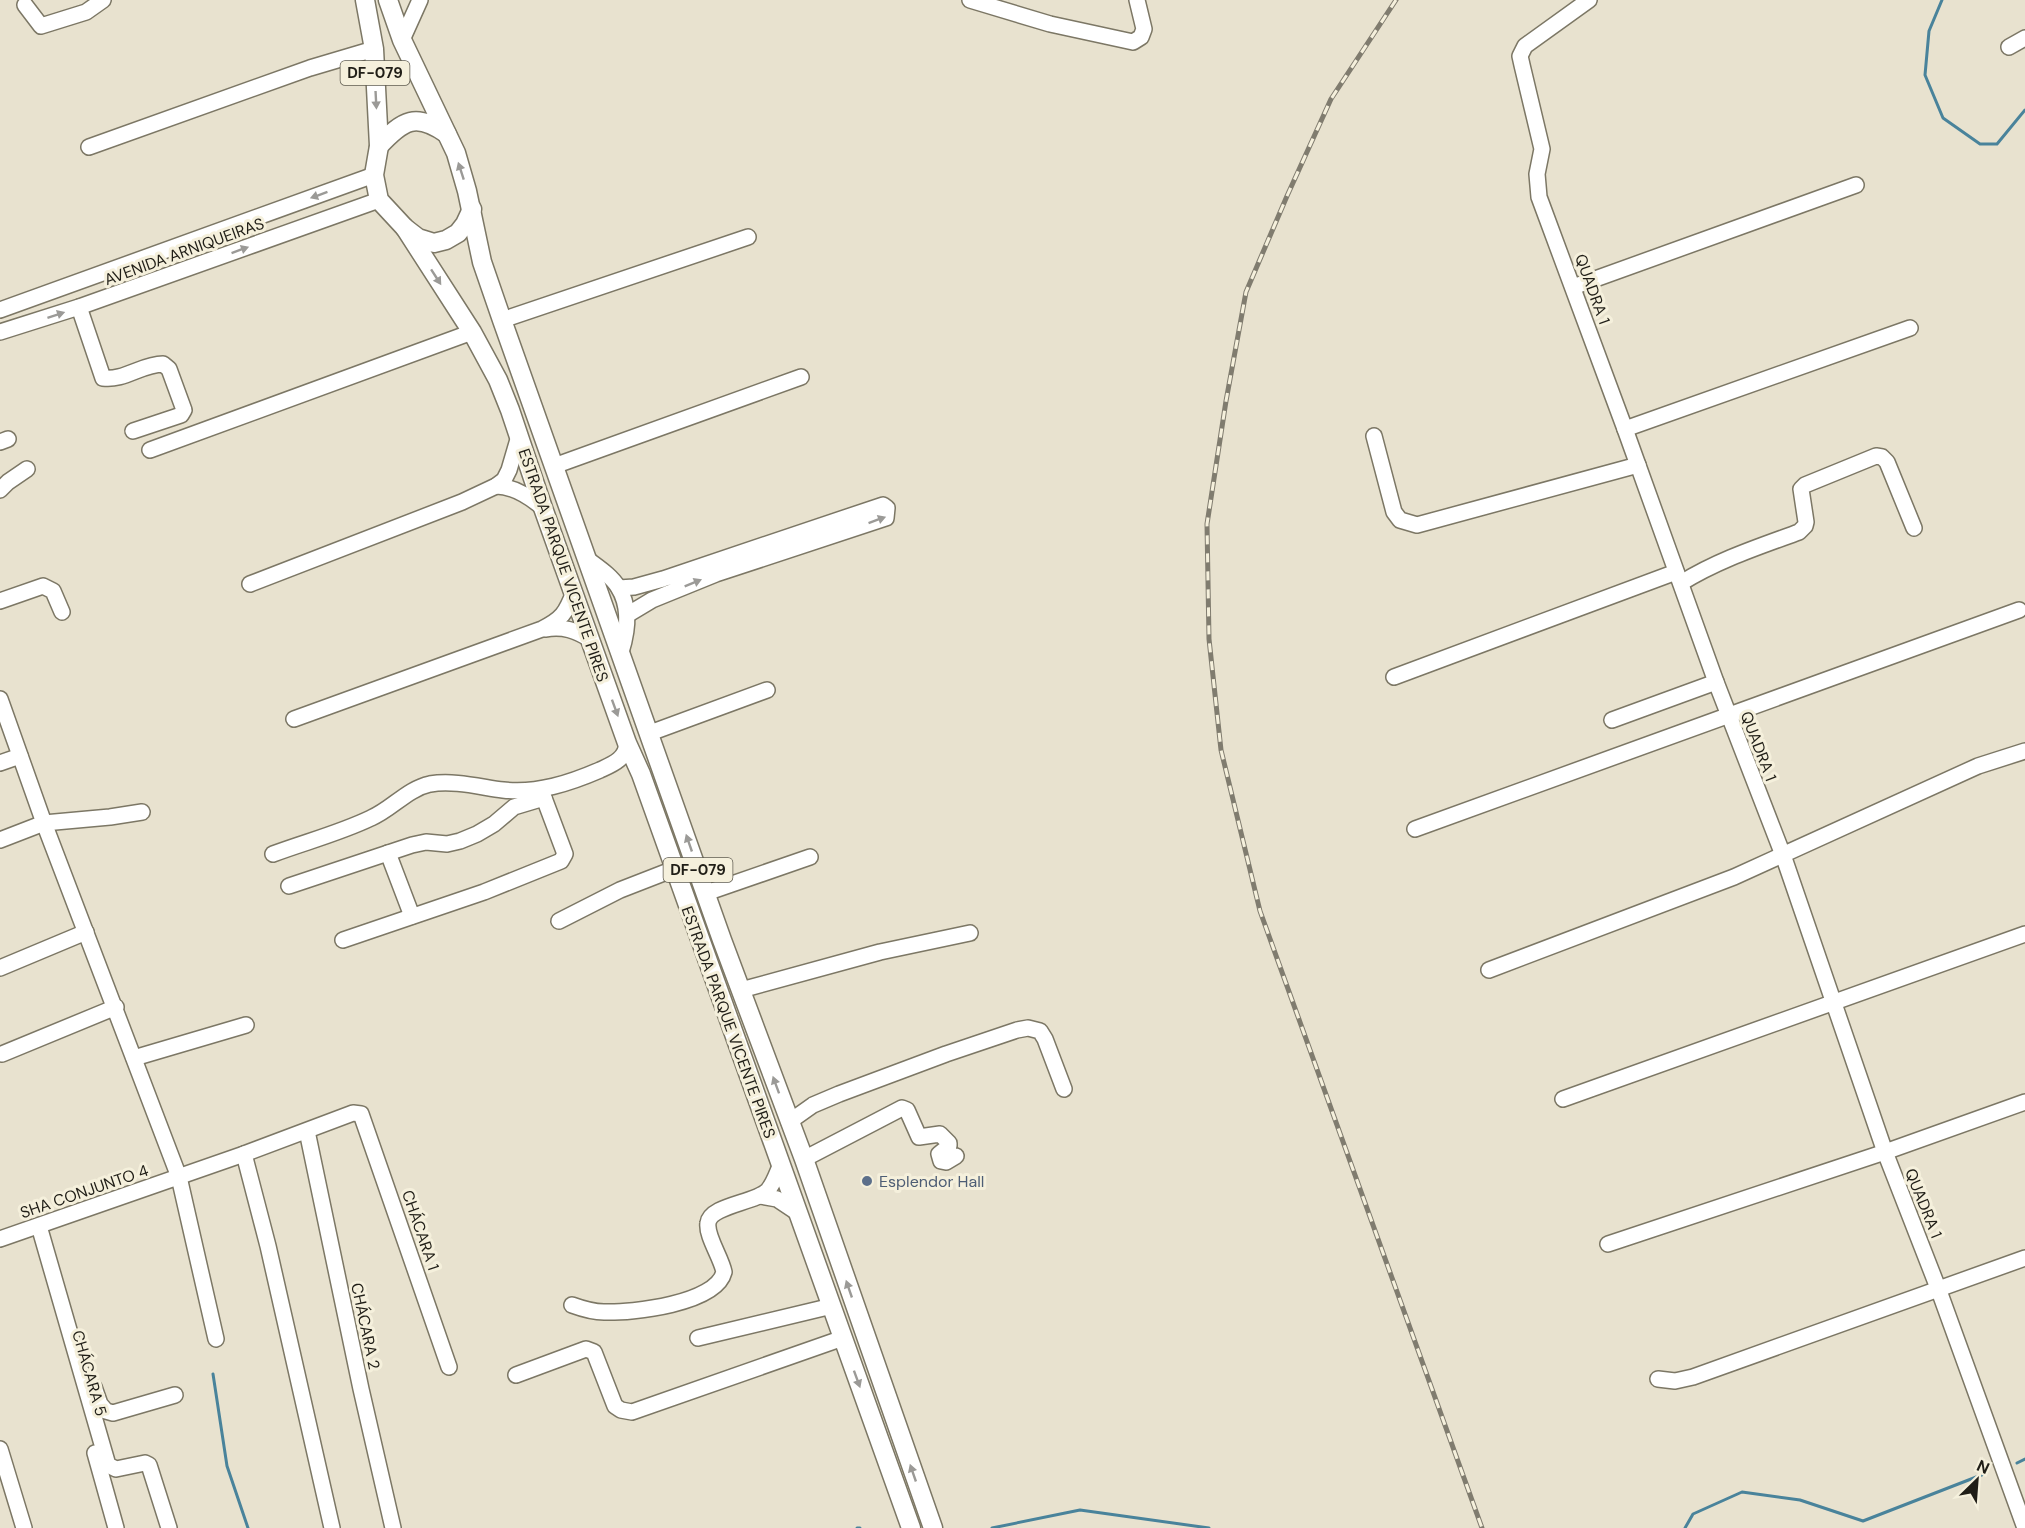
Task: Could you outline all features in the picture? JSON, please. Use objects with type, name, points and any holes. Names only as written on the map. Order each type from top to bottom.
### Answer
[{"type":"main road","name":"DF-079","points":[[364,0],[374,49],[379,146],[374,175],[379,200],[405,228],[418,238],[434,243],[446,240],[462,228],[472,209],[461,168],[402,40],[388,0]]},
{"type":"main road","points":[[379,146],[398,127],[419,121],[431,123],[447,134]]},
{"type":"main road","name":"ESTRADA PARQUE VICENTE PIRES","points":[[472,209],[482,262],[502,320],[741,990],[804,1159],[933,1528]]},
{"type":"main road","name":"ESTRADA PARQUE VICENTE PIRES","points":[[405,228],[472,332],[498,380],[911,1528]]},
{"type":"main road","points":[[682,889],[707,894],[702,909],[691,915]]},
{"type":"street","points":[[25,5],[41,26],[86,12],[103,0]]},
{"type":"street","points":[[402,40],[420,0]]},
{"type":"street","points":[[970,0],[1050,24],[1133,42],[1141,37],[1144,29],[1137,0]]},
{"type":"street","name":"QUADRA 1","points":[[1589,0],[1525,46],[1520,56],[1542,149],[1537,174],[1538,192],[1716,682],[1783,855],[1885,1152],[1938,1288],[2025,1528]]},
{"type":"street","points":[[2009,47],[2025,38]]},
{"type":"street","points":[[89,147],[310,68],[374,49]]},
{"type":"street","name":"AVENIDA ARNIQUEIRAS","points":[[0,310],[374,175]]},
{"type":"street","points":[[1573,287],[1856,185]]},
{"type":"street","name":"AVENIDA ARNIQUEIRAS","points":[[0,332],[79,307],[379,200]]},
{"type":"street","points":[[502,320],[748,237]]},
{"type":"street","points":[[79,307],[103,378],[112,380],[155,364],[163,364],[169,369],[184,410],[180,416],[133,431]]},
{"type":"street","points":[[1625,429],[1910,328]]},
{"type":"street","points":[[150,450],[472,332]]},
{"type":"street","points":[[554,466],[801,377]]},
{"type":"street","points":[[250,584],[462,502],[496,486],[504,480],[519,436]]},
{"type":"street","points":[[1374,436],[1394,512],[1400,520],[1417,525],[1638,465]]},
{"type":"street","points":[[1394,677],[1703,570],[1736,554],[1799,532],[1806,522],[1800,496],[1801,489],[1805,485],[1876,456],[1882,457],[1887,462],[1914,528]]},
{"type":"street","points":[[0,490],[27,469]]},
{"type":"street","points":[[496,486],[506,486],[515,490],[543,508]]},
{"type":"street","points":[[627,615],[666,586],[883,505],[887,508],[886,518],[786,543]]},
{"type":"street","points":[[586,558],[619,588],[627,615],[626,635],[621,652]]},
{"type":"street","points":[[0,601],[43,586],[53,591],[62,612]]},
{"type":"street","points":[[619,588],[666,586]]},
{"type":"street","points":[[542,629],[566,612],[574,592]]},
{"type":"street","points":[[1415,829],[2019,610]]},
{"type":"street","points":[[294,718],[542,629],[568,628],[591,640]]},
{"type":"street","points":[[1612,720],[1716,682]]},
{"type":"street","points":[[650,733],[766,690]]},
{"type":"street","points":[[0,699],[44,823],[179,1177],[216,1339]]},
{"type":"street","points":[[289,886],[426,842],[447,844],[477,834],[494,824],[513,807],[610,765],[625,753],[627,743]]},
{"type":"street","points":[[1489,970],[1713,885],[1977,766],[2025,751]]},
{"type":"street","points":[[0,764],[20,756]]},
{"type":"street","points":[[610,765],[626,766],[641,774]]},
{"type":"street","points":[[273,854],[372,818],[403,796],[430,784],[478,786],[543,794]]},
{"type":"street","points":[[343,940],[484,892],[561,861],[565,854],[543,794]]},
{"type":"street","points":[[0,840],[44,823],[142,812]]},
{"type":"street","points":[[388,853],[412,916]]},
{"type":"street","points":[[707,894],[810,857]]},
{"type":"street","points":[[559,921],[620,890],[674,869]]},
{"type":"street","points":[[0,968],[86,932]]},
{"type":"street","points":[[741,990],[880,952],[970,933]]},
{"type":"street","points":[[1563,1099],[2025,934]]},
{"type":"street","points":[[2,1054],[116,1007]]},
{"type":"street","points":[[134,1058],[246,1025]]},
{"type":"street","points":[[789,1122],[813,1105],[839,1094],[987,1040],[1028,1028],[1040,1031],[1045,1039],[1065,1089]]},
{"type":"street","points":[[1608,1244],[1885,1152],[2025,1102]]},
{"type":"street","points":[[804,1159],[902,1108],[907,1110],[920,1137],[940,1134],[949,1143],[939,1154],[940,1161],[946,1162],[956,1156]]},
{"type":"street","name":"SHA CONJUNTO 4","points":[[0,1239],[244,1154],[353,1113]]},
{"type":"street","name":"CHÁCARA 1","points":[[353,1113],[361,1114],[367,1128],[449,1367]]},
{"type":"street","name":"CHÁCARA 2","points":[[307,1131],[365,1412],[393,1528]]},
{"type":"street","points":[[244,1154],[268,1246],[332,1528]]},
{"type":"street","points":[[572,1305],[586,1310],[604,1312],[636,1310],[668,1305],[713,1288],[724,1272],[709,1231],[710,1216],[717,1211],[760,1196],[773,1182],[780,1164]]},
{"type":"street","points":[[760,1196],[777,1199],[795,1210]]},
{"type":"street","points":[[37,1226],[100,1404],[106,1411],[113,1413],[175,1395]]},
{"type":"street","points":[[37,1226],[108,1466],[116,1469],[145,1463],[149,1465],[169,1528]]},
{"type":"street","name":"CHÁCARA 5","points":[[37,1226],[116,1528]]},
{"type":"street","points":[[1658,1379],[1675,1381],[1693,1377],[2025,1258]]},
{"type":"street","points":[[698,1338],[832,1306]]},
{"type":"street","points":[[516,1375],[586,1349],[591,1350],[594,1352],[615,1406],[632,1412],[843,1338]]},
{"type":"street","points":[[0,1449],[24,1528]]},
{"type":"waterway","points":[[1942,0],[1929,31],[1925,75],[1943,118],[1980,144],[1997,144],[2025,110]]},
{"type":"waterway","points":[[213,1374],[227,1466],[248,1528]]},
{"type":"waterway","points":[[2017,1463],[2025,1459]]},
{"type":"waterway","points":[[1685,1528],[1693,1514],[1742,1492],[1800,1500],[1863,1521],[1984,1474]]},
{"type":"waterway","points":[[992,1528],[1080,1510],[1209,1528]]},
{"type":"railway","points":[[1396,0],[1331,99],[1246,292],[1207,524],[1209,639],[1221,750],[1260,911],[1482,1528]]},
{"type":"place","name":"Esplendor Hall","points":[[867,1181]]}]
